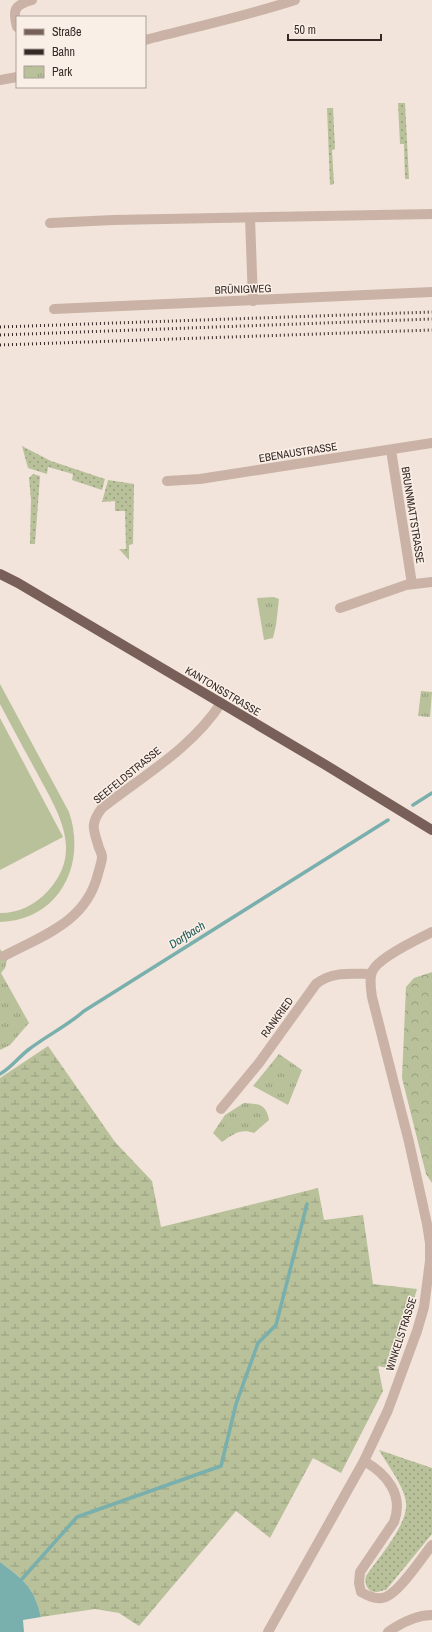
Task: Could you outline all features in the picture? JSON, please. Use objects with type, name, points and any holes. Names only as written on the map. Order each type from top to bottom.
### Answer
[{"type":"main road","name":"KANTONSSTRASSE","points":[[0,574],[18,583],[221,703],[432,830]]},
{"type":"street","points":[[16,21],[14,12],[16,8],[21,4],[32,0]]},
{"type":"street","points":[[146,40],[265,5],[295,0]]},
{"type":"street","points":[[0,80],[16,77]]},
{"type":"street","points":[[50,223],[113,220],[432,214]]},
{"type":"street","points":[[250,218],[254,301]]},
{"type":"street","name":"BRÜNIGWEG","points":[[54,309],[432,292]]},
{"type":"street","name":"EBENAUSTRASSE","points":[[168,481],[200,479],[432,443]]},
{"type":"street","name":"BRUNNMATTSTRASSE","points":[[391,450],[412,584]]},
{"type":"street","points":[[340,608],[412,584],[432,582]]},
{"type":"street","name":"SEEFELDSTRASSE","points":[[4,956],[67,923],[81,909],[95,885],[102,856],[93,829],[93,823],[97,815],[102,808],[181,748],[206,725],[221,703]]},
{"type":"street","points":[[372,974],[378,964],[386,958],[432,932]]},
{"type":"street","name":"RANKRIED","points":[[221,1109],[259,1063],[316,984],[322,980],[339,974],[372,974]]},
{"type":"street","name":"WINKELSTRASSE","points":[[268,1632],[364,1461],[388,1410],[417,1331],[424,1307],[430,1261],[430,1243],[424,1208],[372,997],[372,974]]},
{"type":"street","points":[[364,1461],[382,1474],[389,1483],[398,1501],[397,1513],[394,1522],[360,1572],[359,1583],[361,1592],[369,1597],[387,1597],[396,1590],[432,1545]]},
{"type":"street","points":[[388,1632],[409,1620],[426,1615],[432,1616]]},
{"type":"green space","points":[[398,103],[405,103],[409,179],[405,179],[404,144],[400,144]]},
{"type":"green space","points":[[327,108],[333,108],[335,149],[332,150],[334,184],[330,185]]},
{"type":"green space","points":[[22,446],[51,461],[105,479],[102,490],[72,480],[73,474],[48,467],[47,474],[28,468]]},
{"type":"green space","points":[[33,474],[40,476],[35,544],[30,544],[31,500],[29,478]]},
{"type":"green space","points":[[108,480],[134,484],[133,544],[129,545],[129,560],[119,549],[126,549],[125,511],[115,511],[115,501],[102,502]]},
{"type":"green space","points":[[274,597],[279,599],[273,638],[264,640],[257,598]]},
{"type":"green space","points":[[0,684],[69,812],[74,832],[74,851],[71,870],[63,886],[53,900],[38,911],[21,919],[0,922],[0,913],[20,910],[38,900],[48,891],[59,876],[65,861],[66,846],[64,831],[59,816],[0,704]]},
{"type":"green space","points":[[421,691],[432,692],[430,717],[418,716]]},
{"type":"green space","points":[[0,718],[63,837],[0,870]]},
{"type":"green space","points":[[0,949],[7,960],[5,968],[1,973],[29,1023],[10,1045],[0,1050]]},
{"type":"green space","points":[[432,972],[432,1183],[426,1174],[402,1078],[406,987],[414,978]]},
{"type":"green space","points":[[48,1046],[115,1142],[152,1181],[161,1227],[318,1188],[324,1220],[363,1215],[373,1284],[417,1289],[395,1362],[391,1362],[388,1368],[378,1366],[383,1391],[341,1473],[313,1458],[270,1538],[236,1511],[139,1626],[119,1613],[95,1609],[41,1617],[35,1598],[27,1585],[22,1579],[0,1562],[0,1078]]},
{"type":"green space","points":[[279,1054],[302,1070],[288,1105],[253,1086]]},
{"type":"green space","points":[[244,1103],[258,1105],[264,1108],[269,1120],[254,1133],[245,1131],[237,1133],[222,1142],[213,1133],[225,1115]]},
{"type":"green space","points":[[379,1450],[432,1468],[432,1534],[386,1590],[373,1592],[367,1587],[365,1581],[366,1576],[392,1540],[403,1520],[406,1511],[405,1496],[399,1482]]},
{"type":"water","points":[[0,1562],[22,1579],[35,1598],[41,1617],[23,1620],[24,1632],[0,1632]]},
{"type":"waterway","name":"Dorfbach","points":[[413,805],[432,793]]},
{"type":"waterway","name":"Dorfbach","points":[[0,1074],[8,1069],[28,1050],[84,1011],[388,820]]},
{"type":"waterway","points":[[22,1579],[77,1517],[221,1466],[236,1404],[258,1343],[276,1325],[307,1204]]},
{"type":"railway","points":[[0,327],[432,312]]},
{"type":"railway","points":[[0,335],[432,319]]},
{"type":"railway","points":[[0,345],[432,330]]}]
